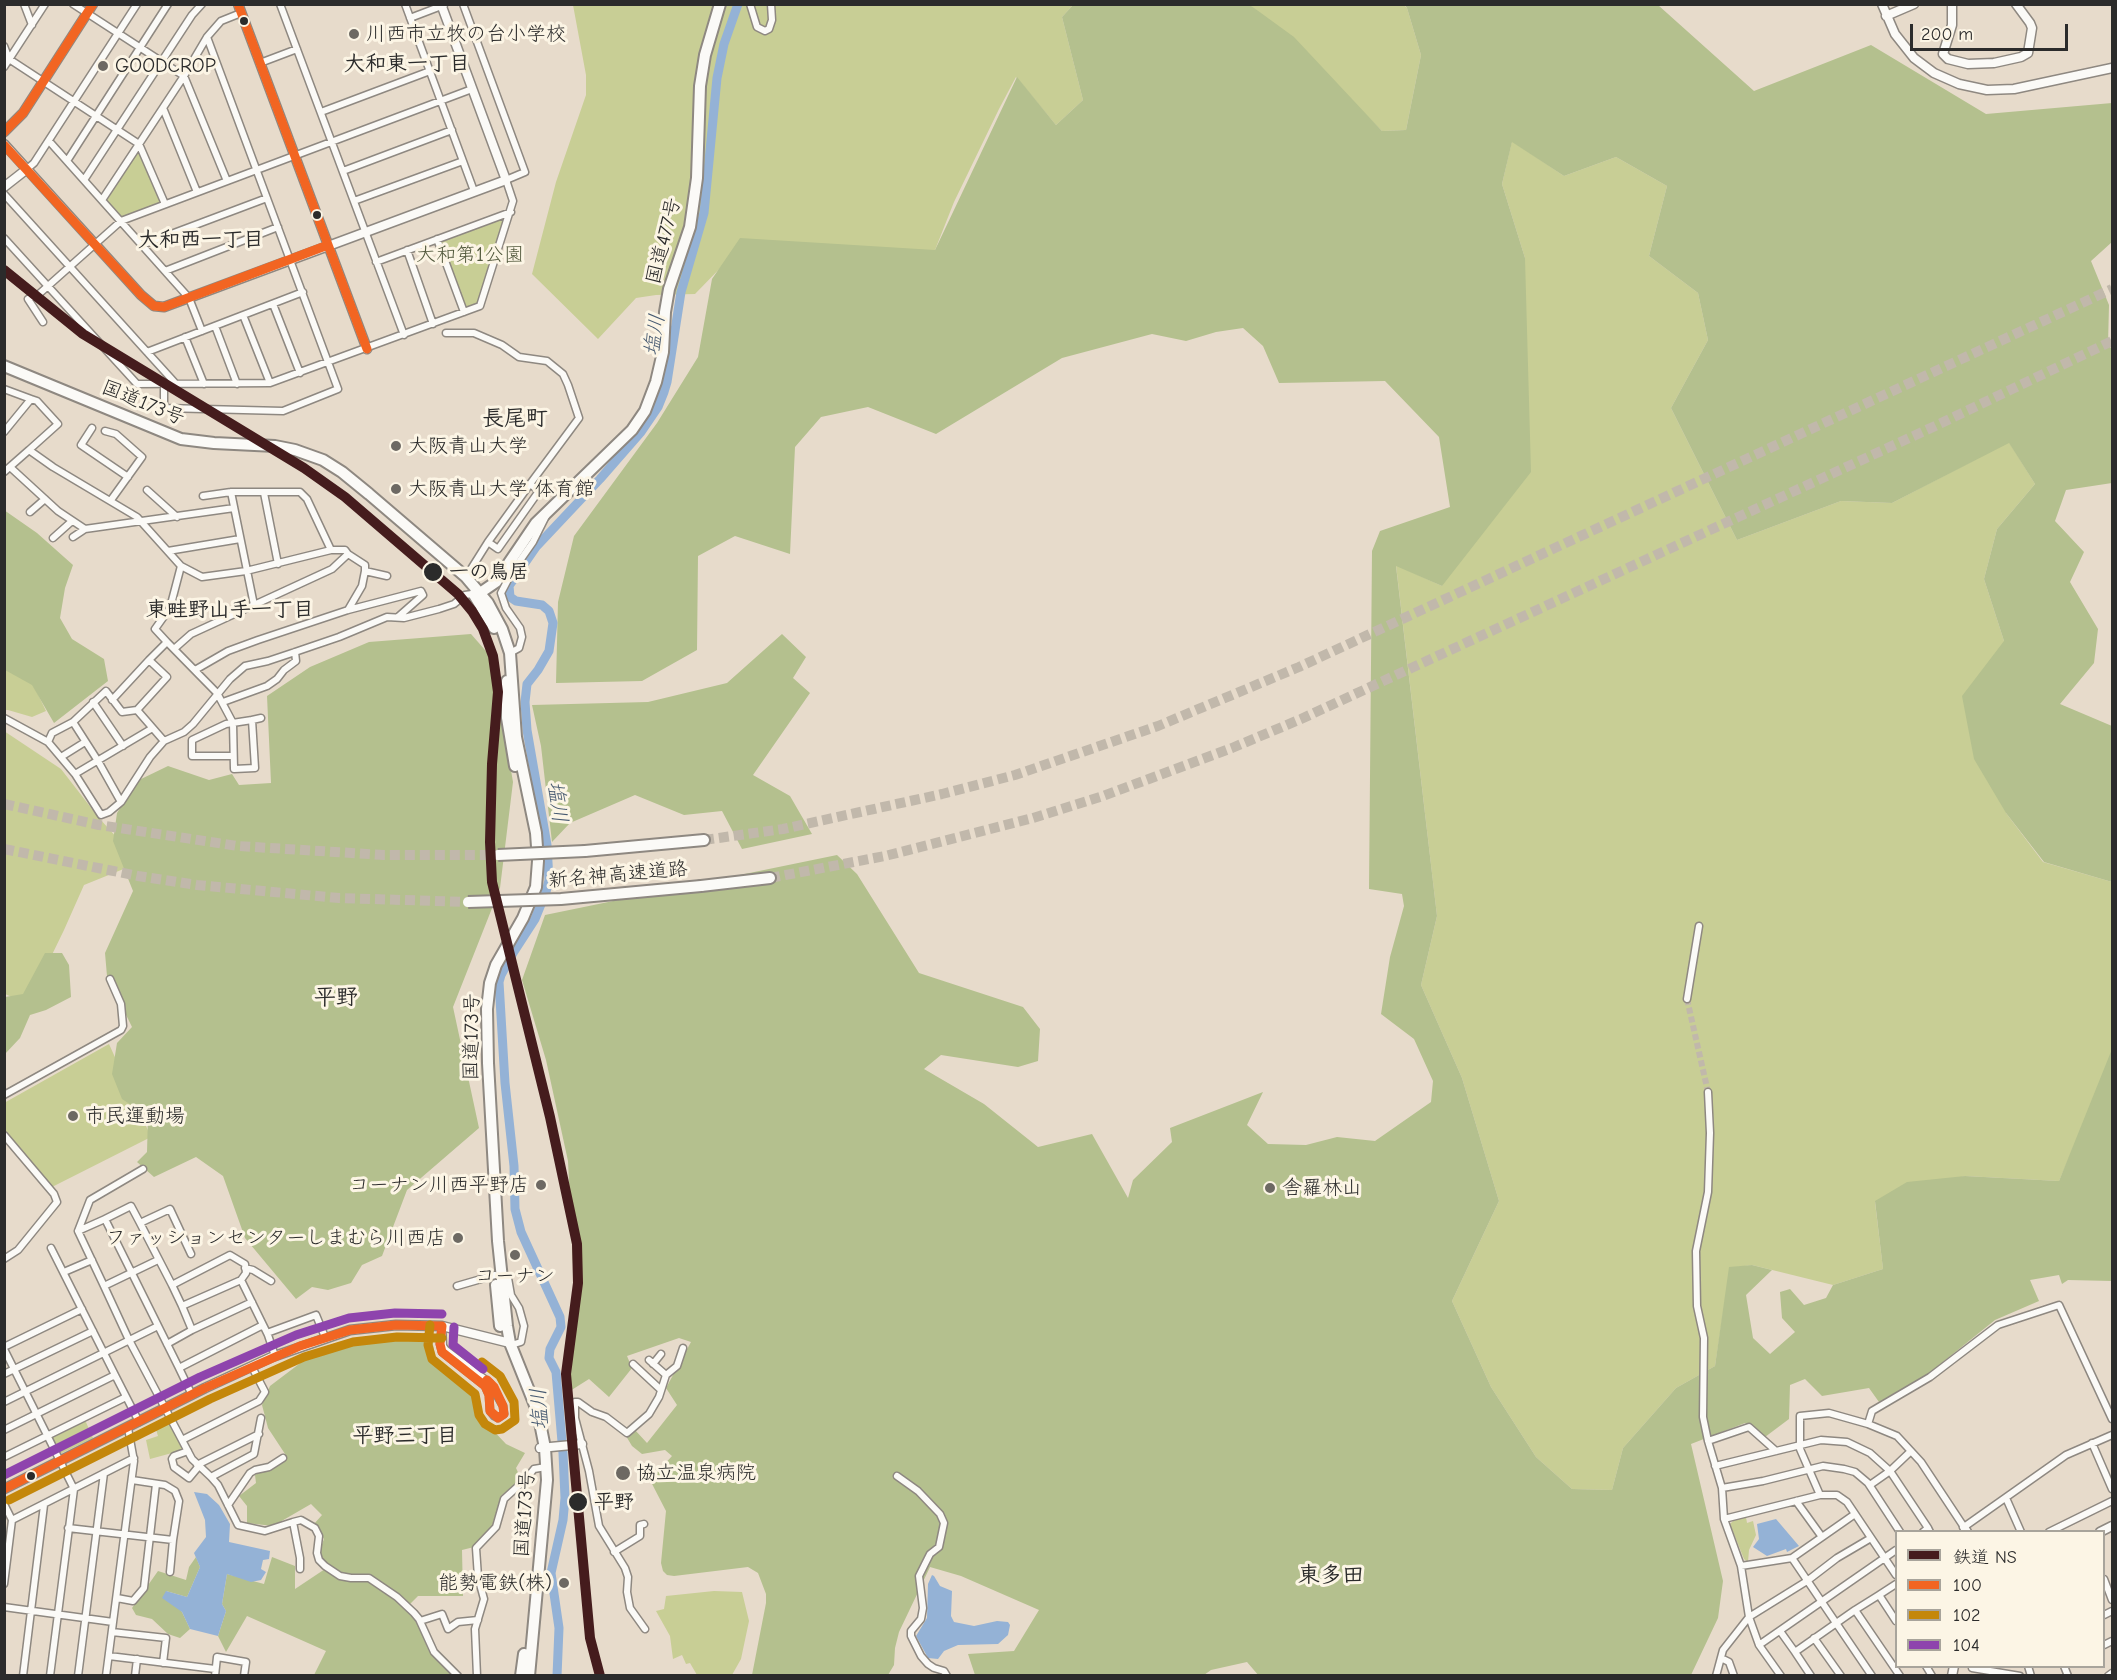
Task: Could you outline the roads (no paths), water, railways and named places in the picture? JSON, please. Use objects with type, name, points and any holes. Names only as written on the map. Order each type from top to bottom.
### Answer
[{"type":"highway","name":"国道477号","points":[[476,593],[496,582],[536,523],[632,430],[645,411],[656,382],[663,352],[665,312],[669,289],[690,227],[697,178],[700,86],[705,55],[720,4]]},
{"type":"highway","name":"国道173号","points":[[4,366],[181,439],[275,446],[323,460],[360,487],[466,577],[476,593],[497,633],[504,656],[507,718],[526,816],[533,869],[528,893],[519,915],[491,963],[483,987],[481,1023],[498,1276]]},
{"type":"highway","name":"国道173号","points":[[4,372],[172,443],[200,448],[280,453],[303,458],[326,469],[488,603],[502,629],[510,653],[516,737],[536,833],[538,861],[536,887],[523,918],[496,965],[490,983],[487,1009],[498,1276],[497,1305],[532,1414],[547,1448],[521,1676]]},
{"type":"highway","name":"新名神高速道路","points":[[498,855],[585,851],[704,840]]},
{"type":"highway","name":"新名神高速道路","points":[[468,902],[571,899],[770,878]]},
{"type":"highway","name":"国道173号","points":[[529,1676],[539,1576],[544,1467]]},
{"type":"street","points":[[24,4],[32,26]]},
{"type":"street","points":[[4,67],[45,4]]},
{"type":"street","points":[[73,4],[184,76],[227,181]]},
{"type":"street","points":[[4,132],[23,113],[93,4]]},
{"type":"street","points":[[4,187],[34,163],[137,4]]},
{"type":"street","points":[[67,161],[168,4]]},
{"type":"street","points":[[84,180],[192,15],[202,4]]},
{"type":"street","points":[[280,4],[404,335]]},
{"type":"street","points":[[405,4],[474,191]]},
{"type":"street","points":[[4,144],[94,244],[154,306],[164,308],[525,172],[463,4]]},
{"type":"street","points":[[750,4],[757,27],[765,31],[769,29],[772,20],[771,4]]},
{"type":"street","points":[[1882,4],[1900,42],[1914,58],[1946,79],[1973,88],[1987,90],[2028,87],[2112,68]]},
{"type":"street","points":[[1886,16],[1914,4]]},
{"type":"street","points":[[1952,4],[1952,25],[1943,54],[1948,58],[1968,64],[1994,63],[2021,57],[2028,53],[2031,25],[2016,4]]},
{"type":"street","points":[[4,238],[137,384],[270,383],[480,306],[513,201],[443,5],[410,18]]},
{"type":"street","points":[[102,200],[207,37],[221,21],[240,9],[367,349]]},
{"type":"street","points":[[164,383],[164,408],[283,411],[338,389],[207,37]]},
{"type":"street","points":[[4,46],[9,59],[139,144],[165,204]]},
{"type":"street","points":[[260,63],[297,49]]},
{"type":"street","points":[[321,112],[430,71]]},
{"type":"street","points":[[43,322],[28,299],[39,294],[121,221],[472,89]]},
{"type":"street","points":[[163,108],[197,192]]},
{"type":"street","points":[[343,171],[452,130]]},
{"type":"street","points":[[49,141],[189,298],[202,331]]},
{"type":"street","points":[[354,201],[463,161]]},
{"type":"street","points":[[4,194],[176,384]]},
{"type":"street","points":[[142,245],[267,198]]},
{"type":"street","points":[[376,262],[511,212]]},
{"type":"street","points":[[165,271],[278,227]]},
{"type":"street","points":[[438,239],[464,312]]},
{"type":"street","points":[[408,250],[433,324]]},
{"type":"street","points":[[147,352],[303,292]]},
{"type":"street","points":[[273,304],[300,373]]},
{"type":"street","points":[[243,315],[270,383]]},
{"type":"street","points":[[215,326],[237,384]]},
{"type":"street","points":[[446,333],[474,333],[502,345],[519,357],[546,362],[562,374],[568,384],[579,418],[488,542],[466,577]]},
{"type":"street","points":[[185,337],[204,384]]},
{"type":"street","points":[[4,389],[37,401],[58,424],[7,470],[85,529]]},
{"type":"street","points":[[4,432],[31,399]]},
{"type":"street","points":[[4,420],[10,425]]},
{"type":"street","points":[[92,428],[81,445],[128,477]]},
{"type":"street","points":[[105,431],[116,434],[142,457],[111,500]]},
{"type":"street","points":[[29,450],[53,467],[111,500],[142,522],[181,567],[201,577],[246,571],[331,550],[345,550],[365,566],[362,586],[348,610]]},
{"type":"street","points":[[498,549],[539,491],[530,484]]},
{"type":"street","points":[[147,490],[177,516]]},
{"type":"street","points":[[231,492],[254,605]]},
{"type":"street","points":[[203,496],[231,492],[300,492],[307,499],[331,550]]},
{"type":"street","points":[[264,493],[278,564]]},
{"type":"street","points":[[30,512],[45,499]]},
{"type":"street","points":[[73,537],[85,529],[234,508]]},
{"type":"street","points":[[510,653],[519,648],[522,637],[520,628],[502,600],[501,592],[533,542],[548,510]]},
{"type":"street","points":[[53,538],[72,521]]},
{"type":"street","points":[[168,550],[240,539]]},
{"type":"street","points":[[488,542],[512,560]]},
{"type":"street","points":[[174,649],[191,634],[332,569],[348,554]]},
{"type":"street","points":[[181,567],[170,608],[155,629],[223,702],[232,723],[234,770],[255,768],[252,720]]},
{"type":"street","points":[[365,571],[387,576]]},
{"type":"street","points":[[195,670],[228,651],[348,610],[421,591],[423,595],[399,617]]},
{"type":"street","points":[[4,718],[48,742],[75,774],[101,814],[109,812],[121,802],[150,756],[164,741],[183,732],[193,724],[217,693],[245,666],[268,662],[387,617],[404,618],[438,609],[454,603],[465,595],[476,593]]},
{"type":"street","points":[[112,700],[166,642]]},
{"type":"street","points":[[223,702],[267,686],[278,679],[284,669],[296,661],[295,652]]},
{"type":"street","points":[[48,742],[52,733],[73,723],[106,691],[122,712],[137,710],[167,677],[149,660]]},
{"type":"street","points":[[93,702],[123,747]]},
{"type":"street","points":[[137,710],[151,729],[164,741]]},
{"type":"street","points":[[233,756],[192,756],[192,740],[232,723],[261,718]]},
{"type":"street","points":[[73,723],[121,802]]},
{"type":"street","points":[[75,774],[151,729]]},
{"type":"street","points":[[62,757],[85,742]]},
{"type":"street","points":[[1688,999],[1699,926]]},
{"type":"street","points":[[4,1095],[121,1030],[123,1026],[121,1004],[110,980]]},
{"type":"street","points":[[1708,1092],[1710,1133],[1708,1192],[1696,1251],[1697,1306],[1704,1338],[1703,1417],[1722,1488],[1724,1519],[1741,1566],[1749,1617],[1760,1645],[1781,1676]]},
{"type":"street","points":[[4,1135],[54,1194],[57,1202],[18,1250],[4,1259]]},
{"type":"street","points":[[143,1169],[90,1200],[78,1231],[129,1340],[188,1451],[218,1485],[238,1525],[265,1531],[301,1520],[315,1528],[319,1536],[317,1553],[325,1566],[340,1576],[369,1578],[397,1597],[420,1621],[434,1652],[458,1676]]},
{"type":"street","points":[[78,1231],[131,1206],[172,1285],[192,1330]]},
{"type":"street","points":[[140,1223],[170,1209],[191,1254]]},
{"type":"street","points":[[105,1219],[192,1395]]},
{"type":"street","points":[[51,1248],[139,1422]]},
{"type":"street","points":[[172,1285],[230,1255],[245,1264],[246,1273],[241,1281],[182,1306]]},
{"type":"street","points":[[64,1272],[92,1260]]},
{"type":"street","points":[[104,1286],[158,1260]]},
{"type":"street","points":[[245,1268],[271,1281]]},
{"type":"street","points":[[4,1489],[252,1366],[325,1337],[350,1330],[396,1325],[442,1326],[508,1343],[521,1342],[524,1326],[519,1308],[511,1295],[508,1278],[498,1276],[457,1286]]},
{"type":"street","points":[[241,1281],[267,1333],[275,1356]]},
{"type":"street","points":[[167,1344],[252,1302]]},
{"type":"street","points":[[1868,1424],[1872,1411],[1930,1377],[1998,1325],[2059,1305],[2112,1419]]},
{"type":"street","points":[[50,1676],[74,1489],[4,1348],[82,1309]]},
{"type":"street","points":[[267,1333],[316,1315],[325,1337]]},
{"type":"street","points":[[179,1368],[263,1325]]},
{"type":"street","points":[[4,1402],[158,1326]]},
{"type":"street","points":[[442,1326],[443,1346],[446,1350],[490,1383],[503,1406],[504,1414],[498,1418],[490,1411],[489,1395],[485,1386],[442,1352],[440,1344],[442,1326]]},
{"type":"street","points":[[4,1374],[93,1331]]},
{"type":"street","points":[[645,1629],[630,1608],[627,1592],[628,1577],[625,1568],[599,1526],[575,1418],[575,1402],[606,1417],[627,1433],[648,1414],[662,1390],[666,1375],[677,1366],[683,1348]]},
{"type":"street","points":[[661,1354],[651,1362],[666,1375]]},
{"type":"street","points":[[633,1364],[662,1390]]},
{"type":"street","points":[[182,1440],[259,1401],[265,1392],[252,1366]]},
{"type":"street","points":[[4,1430],[115,1375]]},
{"type":"street","points":[[4,1457],[126,1396]]},
{"type":"street","points":[[1820,1495],[1800,1445],[1800,1416],[1829,1413],[1868,1424],[1897,1436],[1921,1461],[1965,1529],[2066,1455],[2112,1435]]},
{"type":"street","points":[[212,1477],[254,1454],[261,1418]]},
{"type":"street","points":[[1708,1440],[1749,1427],[1776,1451]]},
{"type":"street","points":[[106,1676],[134,1458],[128,1428]]},
{"type":"street","points":[[188,1451],[174,1455],[172,1459],[174,1467],[189,1478],[198,1465],[258,1434]]},
{"type":"street","points":[[1716,1466],[1821,1440],[1847,1442],[1870,1453],[1890,1471],[1927,1530]]},
{"type":"street","points":[[2092,1443],[2112,1489]]},
{"type":"street","points":[[547,1448],[582,1444]]},
{"type":"street","points":[[1870,1485],[1890,1471],[1911,1451]]},
{"type":"street","points":[[12,1520],[134,1458]]},
{"type":"street","points":[[228,1505],[250,1473],[269,1467],[284,1458]]},
{"type":"street","points":[[1722,1488],[1763,1481],[1823,1466],[1856,1472],[1870,1485],[1899,1530]]},
{"type":"street","points":[[477,1676],[475,1629],[484,1599],[477,1577],[476,1548],[496,1527],[504,1499],[526,1479],[534,1468],[544,1467]]},
{"type":"street","points":[[78,1676],[104,1473]]},
{"type":"street","points":[[897,1476],[918,1491],[940,1514],[944,1523],[939,1547],[930,1554],[919,1576],[923,1608],[921,1619],[911,1636],[928,1665],[944,1671],[947,1676]]},
{"type":"street","points":[[132,1480],[165,1485],[175,1491],[179,1501],[170,1572]]},
{"type":"street","points":[[117,1598],[133,1600],[144,1588],[156,1484]]},
{"type":"street","points":[[1724,1519],[1820,1495],[1837,1495],[1847,1502],[1895,1573]]},
{"type":"street","points":[[2006,1498],[2020,1530]]},
{"type":"street","points":[[1796,1501],[1822,1537]]},
{"type":"street","points":[[2053,1530],[2112,1501]]},
{"type":"street","points":[[4,1504],[12,1520],[4,1584]]},
{"type":"street","points":[[23,1676],[44,1505]]},
{"type":"street","points":[[1741,1566],[1792,1558],[1855,1514]]},
{"type":"street","points":[[293,1522],[300,1569]]},
{"type":"street","points":[[614,1552],[640,1536],[640,1525],[645,1524]]},
{"type":"street","points":[[68,1528],[173,1540]]},
{"type":"street","points":[[1716,1676],[1723,1650],[1749,1617],[1871,1538]]},
{"type":"street","points":[[1760,1645],[1895,1551]]},
{"type":"street","points":[[1792,1558],[1872,1676]]},
{"type":"street","points":[[1795,1652],[1835,1622],[1895,1585]]},
{"type":"street","points":[[2105,1585],[2112,1600]]},
{"type":"street","points":[[1879,1595],[1895,1620]]},
{"type":"street","points":[[4,1607],[113,1622]]},
{"type":"street","points":[[1855,1610],[1900,1676]]},
{"type":"street","points":[[420,1621],[442,1614],[448,1629],[458,1622],[478,1620]]},
{"type":"street","points":[[1780,1631],[1811,1676]]},
{"type":"street","points":[[112,1632],[166,1638],[164,1663]]},
{"type":"street","points":[[1814,1638],[1841,1676]]},
{"type":"street","points":[[109,1656],[215,1672],[217,1658],[246,1662],[244,1676]]},
{"type":"street","points":[[1721,1658],[1729,1662],[1734,1676]]},
{"type":"street","points":[[135,1676],[137,1659]]},
{"type":"street","points":[[1972,1670],[2019,1676]]},
{"type":"street","points":[[2108,1676],[2112,1673]]},
{"type":"water","points":[[194,1492],[207,1494],[219,1505],[230,1524],[229,1542],[270,1551],[269,1559],[263,1560],[261,1569],[266,1572],[261,1580],[251,1582],[227,1574],[222,1604],[226,1611],[218,1636],[190,1629],[182,1612],[162,1598],[166,1591],[187,1597],[200,1567],[194,1553],[206,1537],[205,1520]]},
{"type":"water","points":[[1776,1519],[1799,1546],[1787,1552],[1786,1549],[1767,1556],[1753,1547],[1759,1539],[1757,1524]]},
{"type":"water","points":[[932,1575],[940,1586],[952,1591],[951,1616],[954,1622],[974,1626],[997,1621],[1008,1622],[1010,1625],[1008,1635],[998,1644],[958,1645],[944,1651],[938,1659],[928,1658],[916,1636],[927,1618],[928,1584]]},
{"type":"waterway","name":"塩川","points":[[557,1676],[559,1628],[551,1573],[563,1520],[565,1498],[556,1372],[549,1358],[550,1349],[561,1327],[560,1317],[521,1232],[515,1209],[514,1166],[505,1083],[499,982],[513,953],[535,919],[549,880],[547,845],[527,730],[525,702],[527,684],[549,651],[553,623],[549,611],[542,605],[516,601],[510,597],[509,586],[536,547],[641,432],[658,407],[664,392],[681,292],[704,213],[717,78],[724,44],[738,4]]},
{"type":"tunnel","points":[[704,840],[783,829],[942,794],[1015,775],[1158,726],[1299,667],[2112,289]]},
{"type":"tunnel","points":[[770,878],[885,856],[1033,818],[1103,796],[1232,748],[1301,719],[1933,427],[2112,341]]},
{"type":"tunnel","points":[[4,804],[99,825],[238,846],[384,855],[498,855]]},
{"type":"tunnel","points":[[4,849],[138,876],[197,885],[339,898],[468,902]]},
{"type":"tunnel","points":[[1687,999],[1708,1092]]},
{"type":"rail line","name":"NS","points":[[4,270],[83,334],[304,468],[345,497],[458,594],[483,629],[493,656],[498,692],[492,764],[490,842],[492,882],[550,1117],[577,1244],[578,1283],[566,1374],[590,1638],[600,1676]]},
{"type":"place","name":"川西市立牧の台小学校","points":[[354,34]]},
{"type":"place","name":"GOODCROP","points":[[103,66]]},
{"type":"place","name":"大阪青山大学","points":[[396,446]]},
{"type":"place","name":"大阪青山大学 体育館","points":[[396,489]]},
{"type":"place","name":"一の鳥居","points":[[433,572]]},
{"type":"place","name":"市民運動場","points":[[73,1116]]},
{"type":"place","name":"コーナン川西平野店","points":[[541,1185]]},
{"type":"place","name":"舎羅林山","points":[[1270,1188]]},
{"type":"place","name":"ファッションセンターしまむら川西店","points":[[458,1238]]},
{"type":"place","name":"コーナン","points":[[515,1255]]},
{"type":"place","name":"協立温泉病院","points":[[623,1473]]},
{"type":"place","name":"平野","points":[[578,1502]]},
{"type":"place","name":"能勢電鉄(株)","points":[[564,1583]]},
{"type":"district","name":"大和東一丁目","points":[[407,64]]},
{"type":"district","name":"大和西一丁目","points":[[201,240]]},
{"type":"district","name":"長尾町","points":[[515,419]]},
{"type":"district","name":"東畦野山手一丁目","points":[[230,610]]},
{"type":"district","name":"平野","points":[[336,998]]},
{"type":"district","name":"平野三丁目","points":[[405,1436]]},
{"type":"district","name":"東多田","points":[[1331,1576]]},
{"type":"park label","name":"大和第1公園","points":[[470,255]]}]
